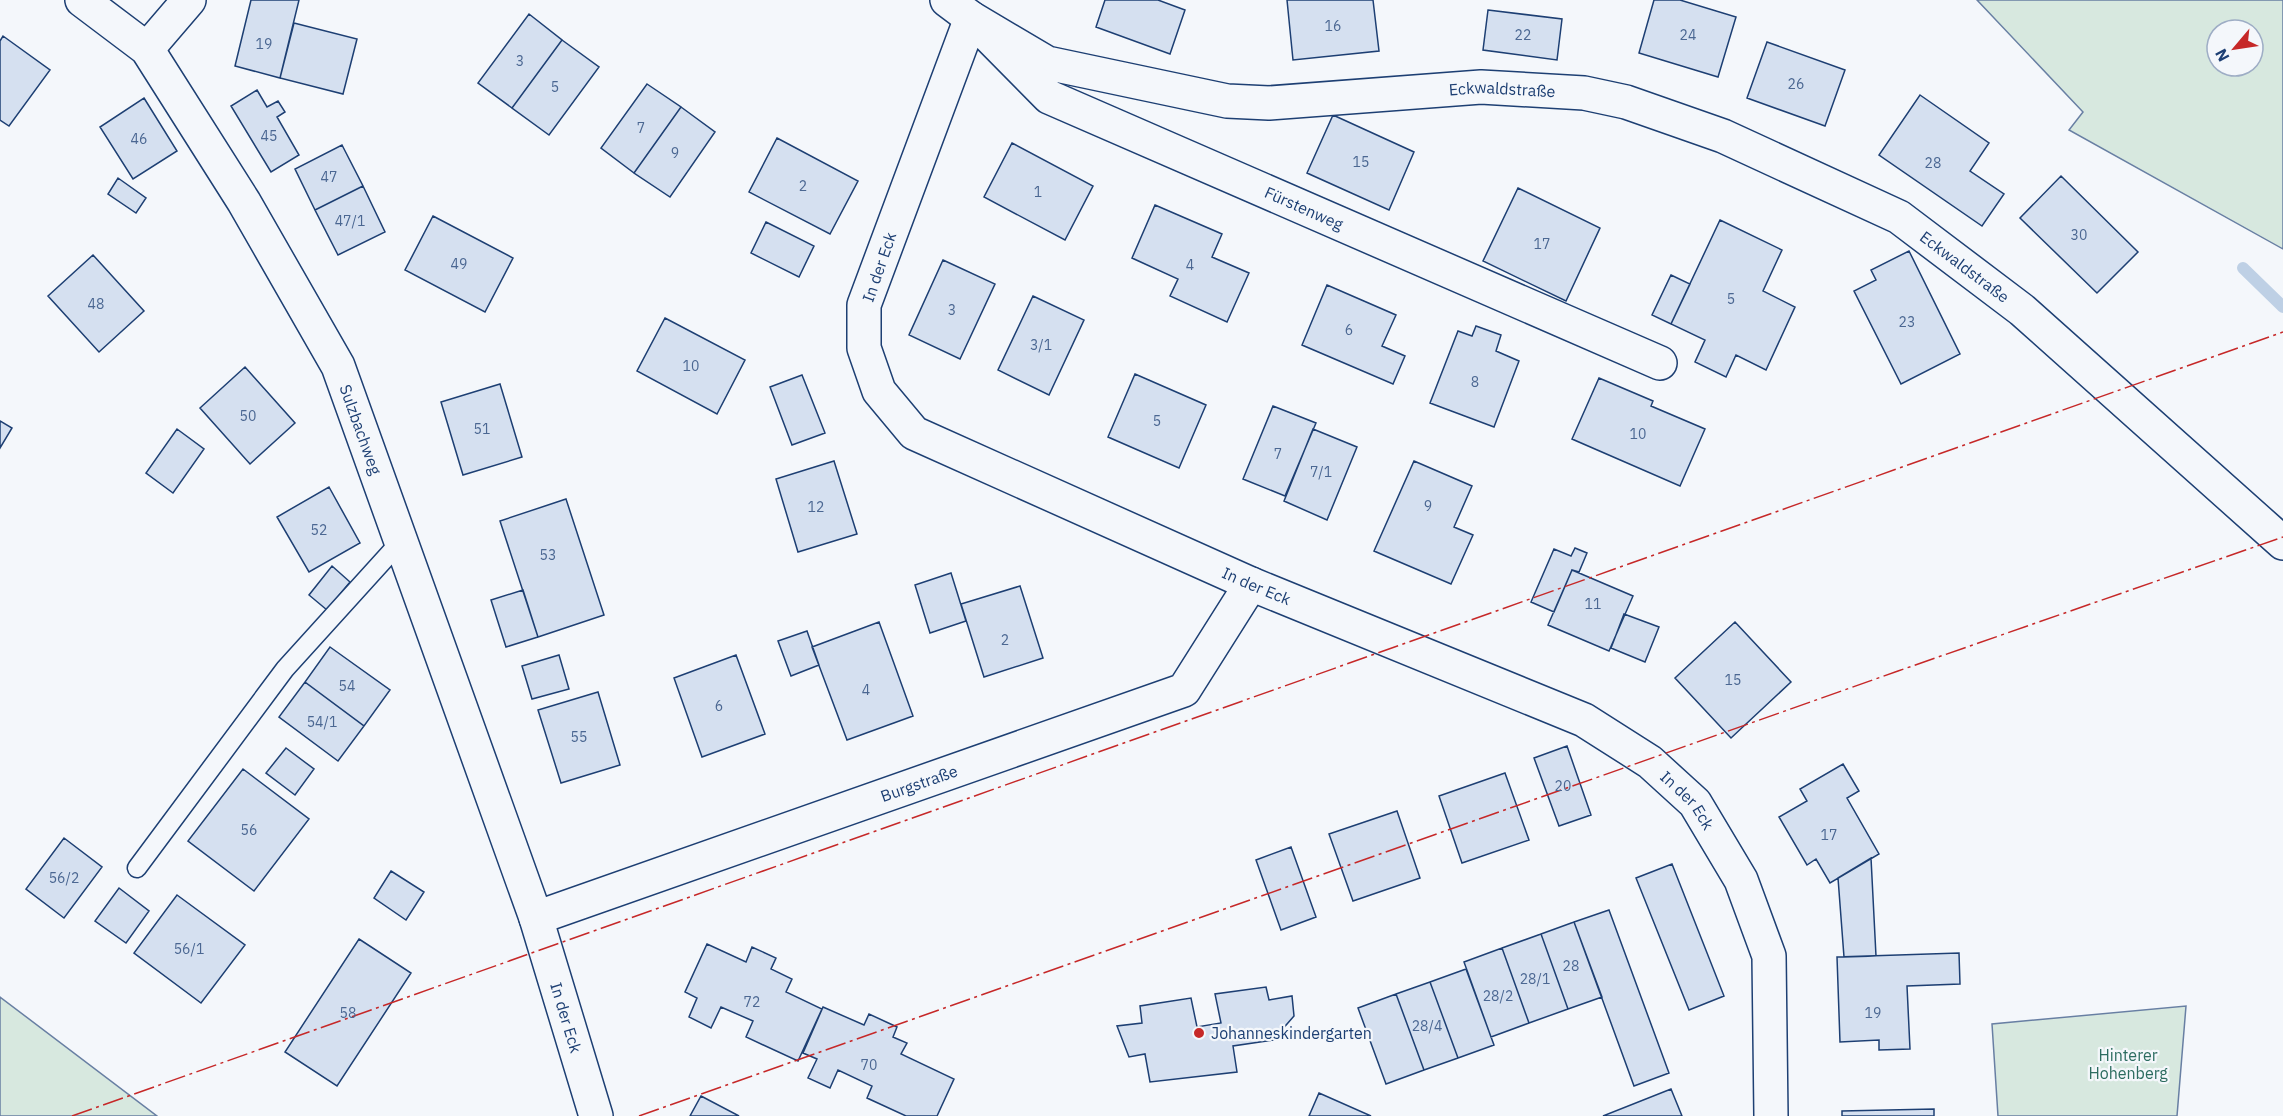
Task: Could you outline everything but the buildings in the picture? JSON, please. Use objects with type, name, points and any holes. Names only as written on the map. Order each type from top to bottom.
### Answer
[{"type":"street","name":"Sulzbachweg","points":[[82,0],[147,49],[244,202],[339,366],[536,918]]},
{"type":"street","points":[[147,49],[189,0]]},
{"type":"street","name":"Eckwaldstraße","points":[[959,9],[1047,63],[1227,101],[1269,103],[1481,87],[1584,93],[1626,102],[1723,136],[1899,217],[2022,310],[2283,543]]},
{"type":"street","name":"Fürstenweg","points":[[959,9],[1049,97],[1660,363]]},
{"type":"street","name":"In der Eck","points":[[959,9],[864,304],[864,348],[879,391],[914,433],[1251,584],[1584,720],[1650,762],[1695,803],[1741,880],[1769,956],[1771,1116]]},
{"type":"street","name":"Burgstraße","points":[[536,918],[1184,690],[1251,584]]},
{"type":"street","name":"In der Eck","points":[[536,918],[596,1116]]},
{"type":"lane","points":[[137,868],[285,669],[401,541]]},
{"type":"green space","points":[[1977,0],[2283,0],[2283,249],[2069,130],[2083,112]]},
{"type":"green space","points":[[0,997],[157,1116],[0,1116]]},
{"type":"green space","name":"Hinterer Hohenberg","points":[[2186,1006],[2177,1116],[1998,1116],[1992,1024]]},
{"type":"waterway","points":[[2243,268],[2283,307]]},
{"type":"power","points":[[72,1116],[2283,332]]},
{"type":"power","points":[[639,1116],[2283,537]]},
{"type":"place","name":"Johanneskindergarten","points":[[1199,1033]]}]
